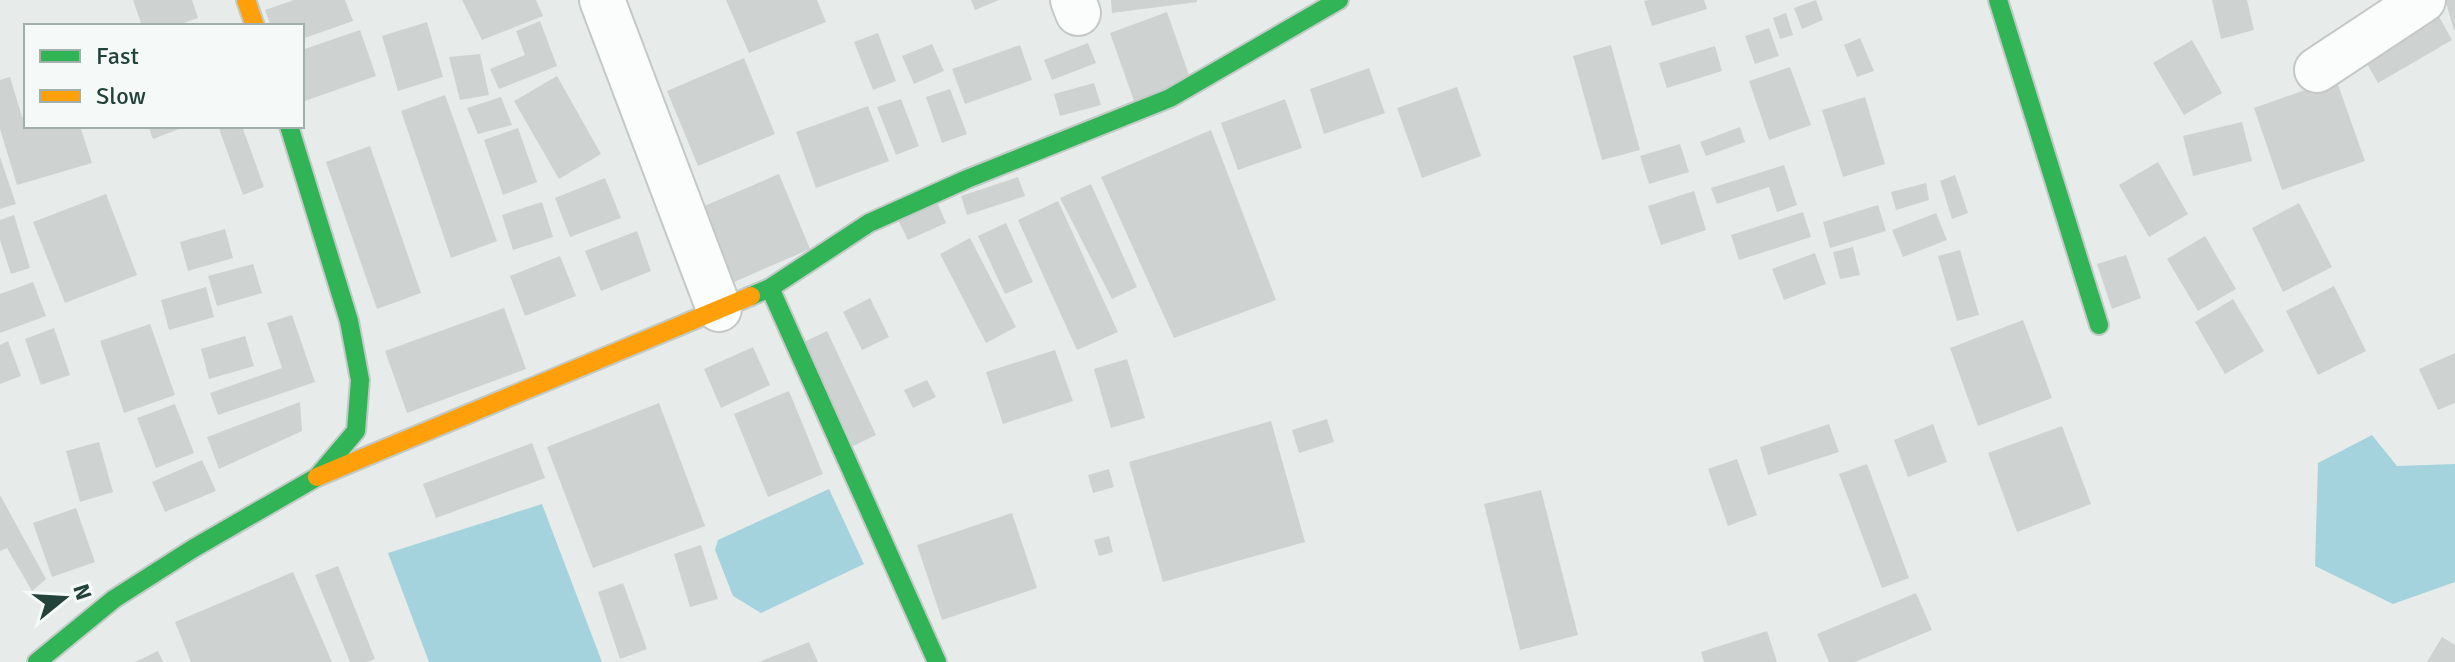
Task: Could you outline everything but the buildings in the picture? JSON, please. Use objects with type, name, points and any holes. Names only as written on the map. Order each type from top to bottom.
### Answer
[{"type":"street","points":[[246,0],[254,24]]},
{"type":"street","points":[[602,0],[719,309]]},
{"type":"street","points":[[37,662],[114,599],[194,548],[317,477],[770,288],[869,223],[967,179],[1170,98],[1339,0]]},
{"type":"street","points":[[1998,0],[2099,325]]},
{"type":"street","points":[[2317,70],[2423,0]]},
{"type":"street","points":[[290,128],[349,321],[360,380],[356,431],[317,477]]},
{"type":"street","points":[[770,288],[937,662]]},
{"type":"water","points":[[2372,435],[2397,466],[2455,464],[2455,582],[2393,604],[2315,566],[2318,463]]},
{"type":"water","points":[[829,489],[864,564],[761,613],[733,596],[715,550],[718,540]]},
{"type":"water","points":[[542,504],[602,662],[429,662],[388,553]]},
{"type":"traffic: fast","points":[[751,296],[770,288],[869,223],[967,179],[1170,98],[1339,0]]},
{"type":"traffic: fast","points":[[1998,0],[2099,325]]},
{"type":"traffic: fast","points":[[37,662],[114,599],[194,548],[317,477],[356,431],[360,380],[349,321],[290,128]]},
{"type":"traffic: fast","points":[[770,288],[937,662]]},
{"type":"traffic: slow","points":[[246,0],[254,24]]},
{"type":"traffic: slow","points":[[317,477],[751,296]]}]
